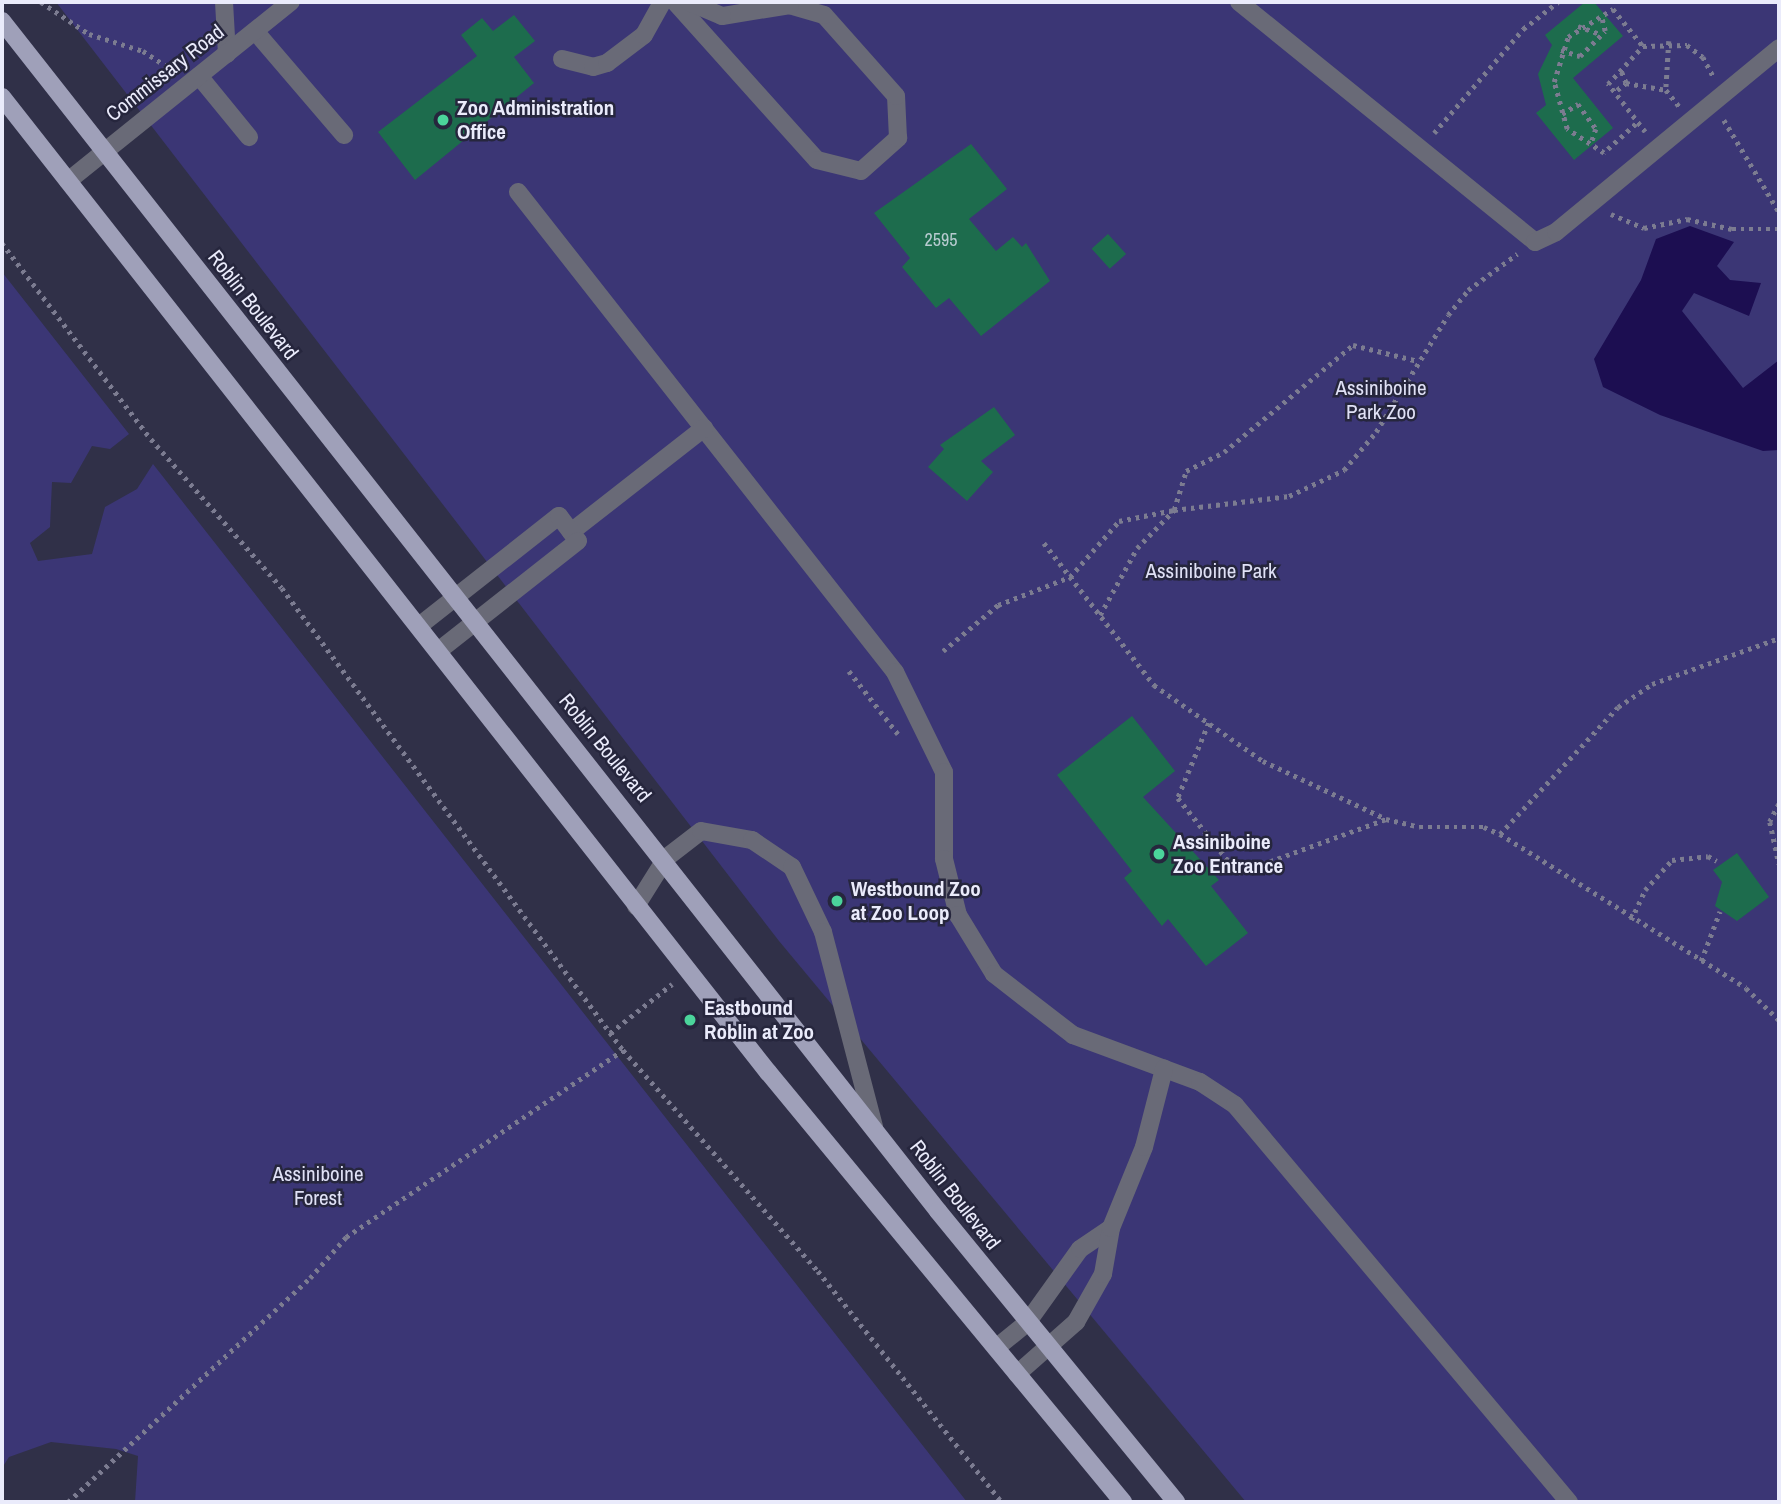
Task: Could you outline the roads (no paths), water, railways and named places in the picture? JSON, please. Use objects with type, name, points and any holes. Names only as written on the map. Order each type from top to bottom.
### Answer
[{"type":"main road","name":"Roblin Boulevard","points":[[2,21],[473,623],[666,858],[1027,1323],[1176,1502]]},
{"type":"main road","points":[[2,97],[636,906],[1124,1502]]},
{"type":"street","points":[[224,2],[227,54]]},
{"type":"street","name":"Commissary Road","points":[[68,181],[291,2]]},
{"type":"street","points":[[562,58],[593,67],[607,63],[644,35],[662,2]]},
{"type":"street","points":[[675,2],[817,160],[861,171],[898,138],[896,96],[824,15],[790,5],[722,16],[689,2]]},
{"type":"street","points":[[1239,2],[1422,146],[1535,242],[1593,200],[1779,48]]},
{"type":"street","points":[[255,31],[344,135]]},
{"type":"street","points":[[193,80],[248,137]]},
{"type":"street","points":[[518,192],[901,683],[944,772],[944,859],[970,942],[994,974],[1046,1019],[1212,1089],[1247,1118],[1569,1502]]},
{"type":"street","points":[[438,651],[704,428]]},
{"type":"street","points":[[419,626],[559,516],[575,537]]},
{"type":"street","points":[[636,906],[666,858],[701,831],[723,831],[752,840],[792,867],[823,932],[874,1126]]},
{"type":"street","points":[[1017,1374],[1076,1322],[1103,1274],[1111,1228],[1144,1147],[1164,1069]]},
{"type":"street","points":[[996,1348],[1027,1323],[1080,1249],[1111,1228]]},
{"type":"place","name":"Zoo Administration Office","points":[[443,120]]},
{"type":"place","name":"Assiniboine Zoo Entrance","points":[[1159,854]]},
{"type":"place","name":"Westbound Zoo at Zoo Loop","points":[[837,901]]},
{"type":"place","name":"Eastbound Roblin at Zoo","points":[[690,1020]]},
{"type":"park label","name":"Assiniboine Park Zoo","points":[[1381,400]]},
{"type":"park label","name":"Assiniboine Park","points":[[1211,571]]},
{"type":"park label","name":"Assiniboine Forest","points":[[318,1186]]}]
